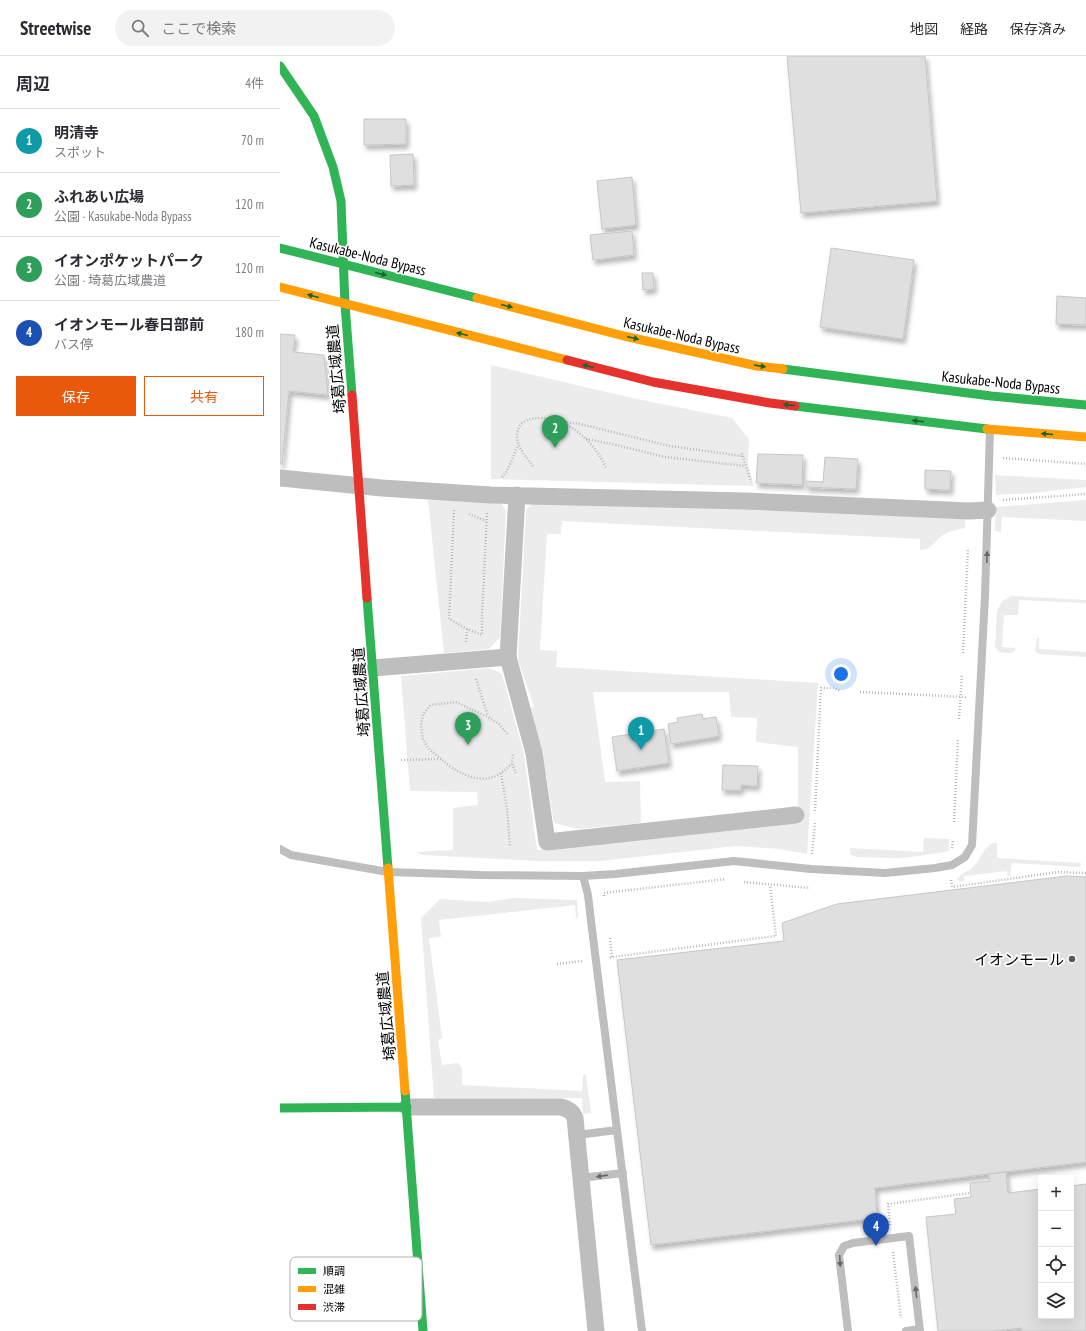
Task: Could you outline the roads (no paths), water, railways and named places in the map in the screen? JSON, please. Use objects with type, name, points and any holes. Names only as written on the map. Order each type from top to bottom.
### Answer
[{"type":"main road","name":"埼葛広域農道","points":[[280,66],[314,116],[333,167],[341,201],[345,304],[418,1257]]},
{"type":"main road","name":"Kasukabe-Noda Bypass","points":[[280,248],[624,336],[757,366],[991,396],[1086,405]]},
{"type":"main road","points":[[280,287],[653,382],[770,403],[990,429],[1086,437]]},
{"type":"main road","points":[[280,1108],[407,1107]]},
{"type":"main road","name":"埼葛広域農道","points":[[422,1317],[423,1331]]},
{"type":"street","points":[[280,478],[360,486],[490,495],[737,501],[969,511],[988,505]]},
{"type":"street","points":[[517,495],[508,657],[534,753],[547,842],[796,815]]},
{"type":"street","points":[[373,668],[508,657]]},
{"type":"street","points":[[407,1107],[560,1107],[567,1108],[572,1112],[575,1118],[577,1135],[596,1331]]},
{"type":"lane","points":[[280,849],[291,855],[388,872],[481,875],[583,876],[615,874],[734,860],[811,869],[885,873],[952,865],[965,857],[972,845],[973,839],[985,596],[990,429]]},
{"type":"lane","points":[[583,876],[588,895],[642,1331]]},
{"type":"lane","points":[[577,1135],[617,1130]]},
{"type":"lane","points":[[581,1178],[623,1173]]},
{"type":"lane","points":[[848,1331],[839,1255],[844,1246],[852,1243],[909,1236],[920,1330],[906,1331]]},
{"type":"place","name":"ふれあい広場","points":[[555,448]]},
{"type":"place","name":"イオンポケットパーク","points":[[468,745]]},
{"type":"place","name":"明清寺","points":[[641,750]]},
{"type":"place","name":"イオンモール","points":[[1072,959]]},
{"type":"place","name":"イオンモール春日部前","points":[[876,1246]]}]
